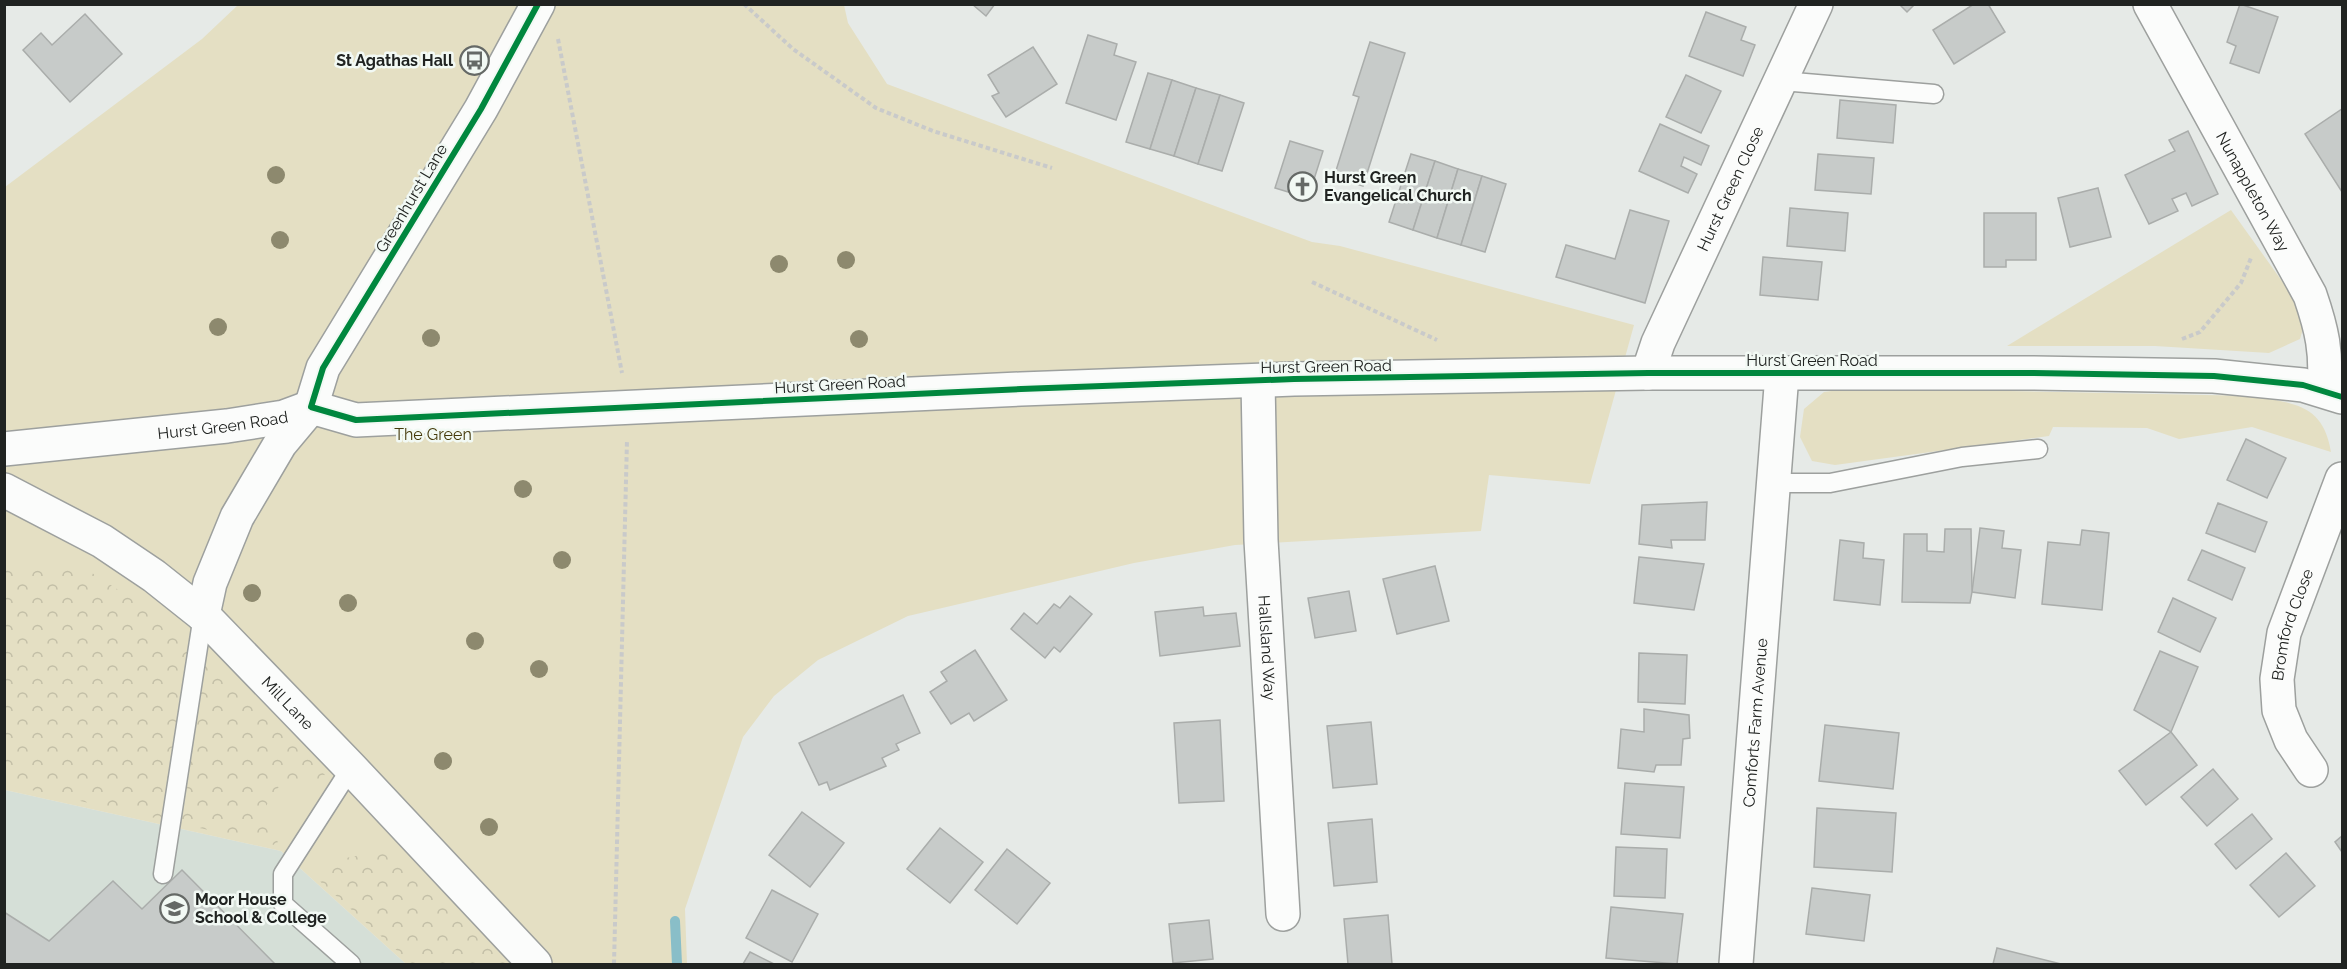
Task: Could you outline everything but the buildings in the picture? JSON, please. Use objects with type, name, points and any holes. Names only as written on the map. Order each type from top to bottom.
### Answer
[{"type":"street","name":"Greenhurst Lane","points":[[311,407],[323,368],[481,109],[538,4]]},
{"type":"street","name":"Hurst Green Close","points":[[1648,374],[1658,343],[1816,4]]},
{"type":"street","name":"Nunappleton Way","points":[[2150,4],[2310,294],[2322,330],[2333,393]]},
{"type":"street","name":"Hurst Green Road","points":[[4,449],[227,426],[284,417],[311,407],[356,420],[1258,381],[1648,374],[2094,373],[2214,376],[2303,385],[2333,393]]},
{"type":"street","name":"Comforts Farm Avenue","points":[[1736,964],[1782,374]]},
{"type":"street","name":"Hallsland Way","points":[[1258,381],[1261,540],[1283,914]]},
{"type":"street","points":[[203,615],[210,584],[237,517],[280,444],[311,407]]},
{"type":"street","name":"Bromford Close","points":[[2311,770],[2291,740],[2279,710],[2277,678],[2284,633],[2343,479]]},
{"type":"street","name":"Mill Lane","points":[[4,490],[102,541],[154,576],[203,615],[535,964]]},
{"type":"lane","points":[[1782,81],[1934,94]]},
{"type":"lane","points":[[1775,483],[1830,483],[1962,457],[2038,449]]},
{"type":"lane","points":[[162,874],[203,615]]},
{"type":"lane","points":[[351,768],[283,874],[283,904],[351,964]]},
{"type":"path","points":[[744,4],[793,49],[876,108],[933,131],[1052,168]]},
{"type":"path","points":[[558,36],[628,407],[614,964]]},
{"type":"path","points":[[2173,344],[2200,332],[2241,283],[2268,216]]},
{"type":"path","points":[[1312,282],[1441,342]]},
{"type":"shaded area","name":"Moor House School & College","points":[[5,790],[281,851],[406,964],[5,964]]},
{"type":"green space","name":"The Green","points":[[238,5],[844,5],[848,23],[887,84],[1312,242],[1340,246],[1634,325],[1590,484],[1489,475],[1481,531],[1235,545],[1134,563],[908,616],[818,660],[774,696],[743,737],[685,909],[687,964],[406,964],[281,851],[5,790],[5,187],[202,39]]},
{"type":"green space","points":[[2231,210],[2302,309],[2304,325],[2300,339],[2269,353],[2155,346],[2007,346]]},
{"type":"green space","points":[[1854,388],[2254,396],[2282,401],[2305,409],[2314,415],[2327,436],[2331,452],[2252,427],[2179,439],[2147,428],[2053,427],[2049,436],[1835,465],[1812,461],[1800,437],[1804,409],[1824,392]]},
{"type":"green space","points":[[72,560],[197,641],[325,775],[315,781],[282,782],[266,806],[279,846],[5,784],[5,567],[32,572]]},
{"type":"green space","points":[[385,850],[507,964],[412,964],[314,876],[331,861]]},
{"type":"waterway","points":[[675,921],[677,964]]},
{"type":"cycle path","points":[[538,4],[481,109],[323,368],[311,407],[356,420],[1021,389],[1294,379],[1648,373],[2034,373],[2214,376],[2303,385],[2342,397]]},
{"type":"place","name":"St Agathas Hall","points":[[474,60]]},
{"type":"place","name":"Hurst Green Evangelical Church","points":[[1303,186]]},
{"type":"place","name":"Moor House School & College","points":[[174,908]]}]
